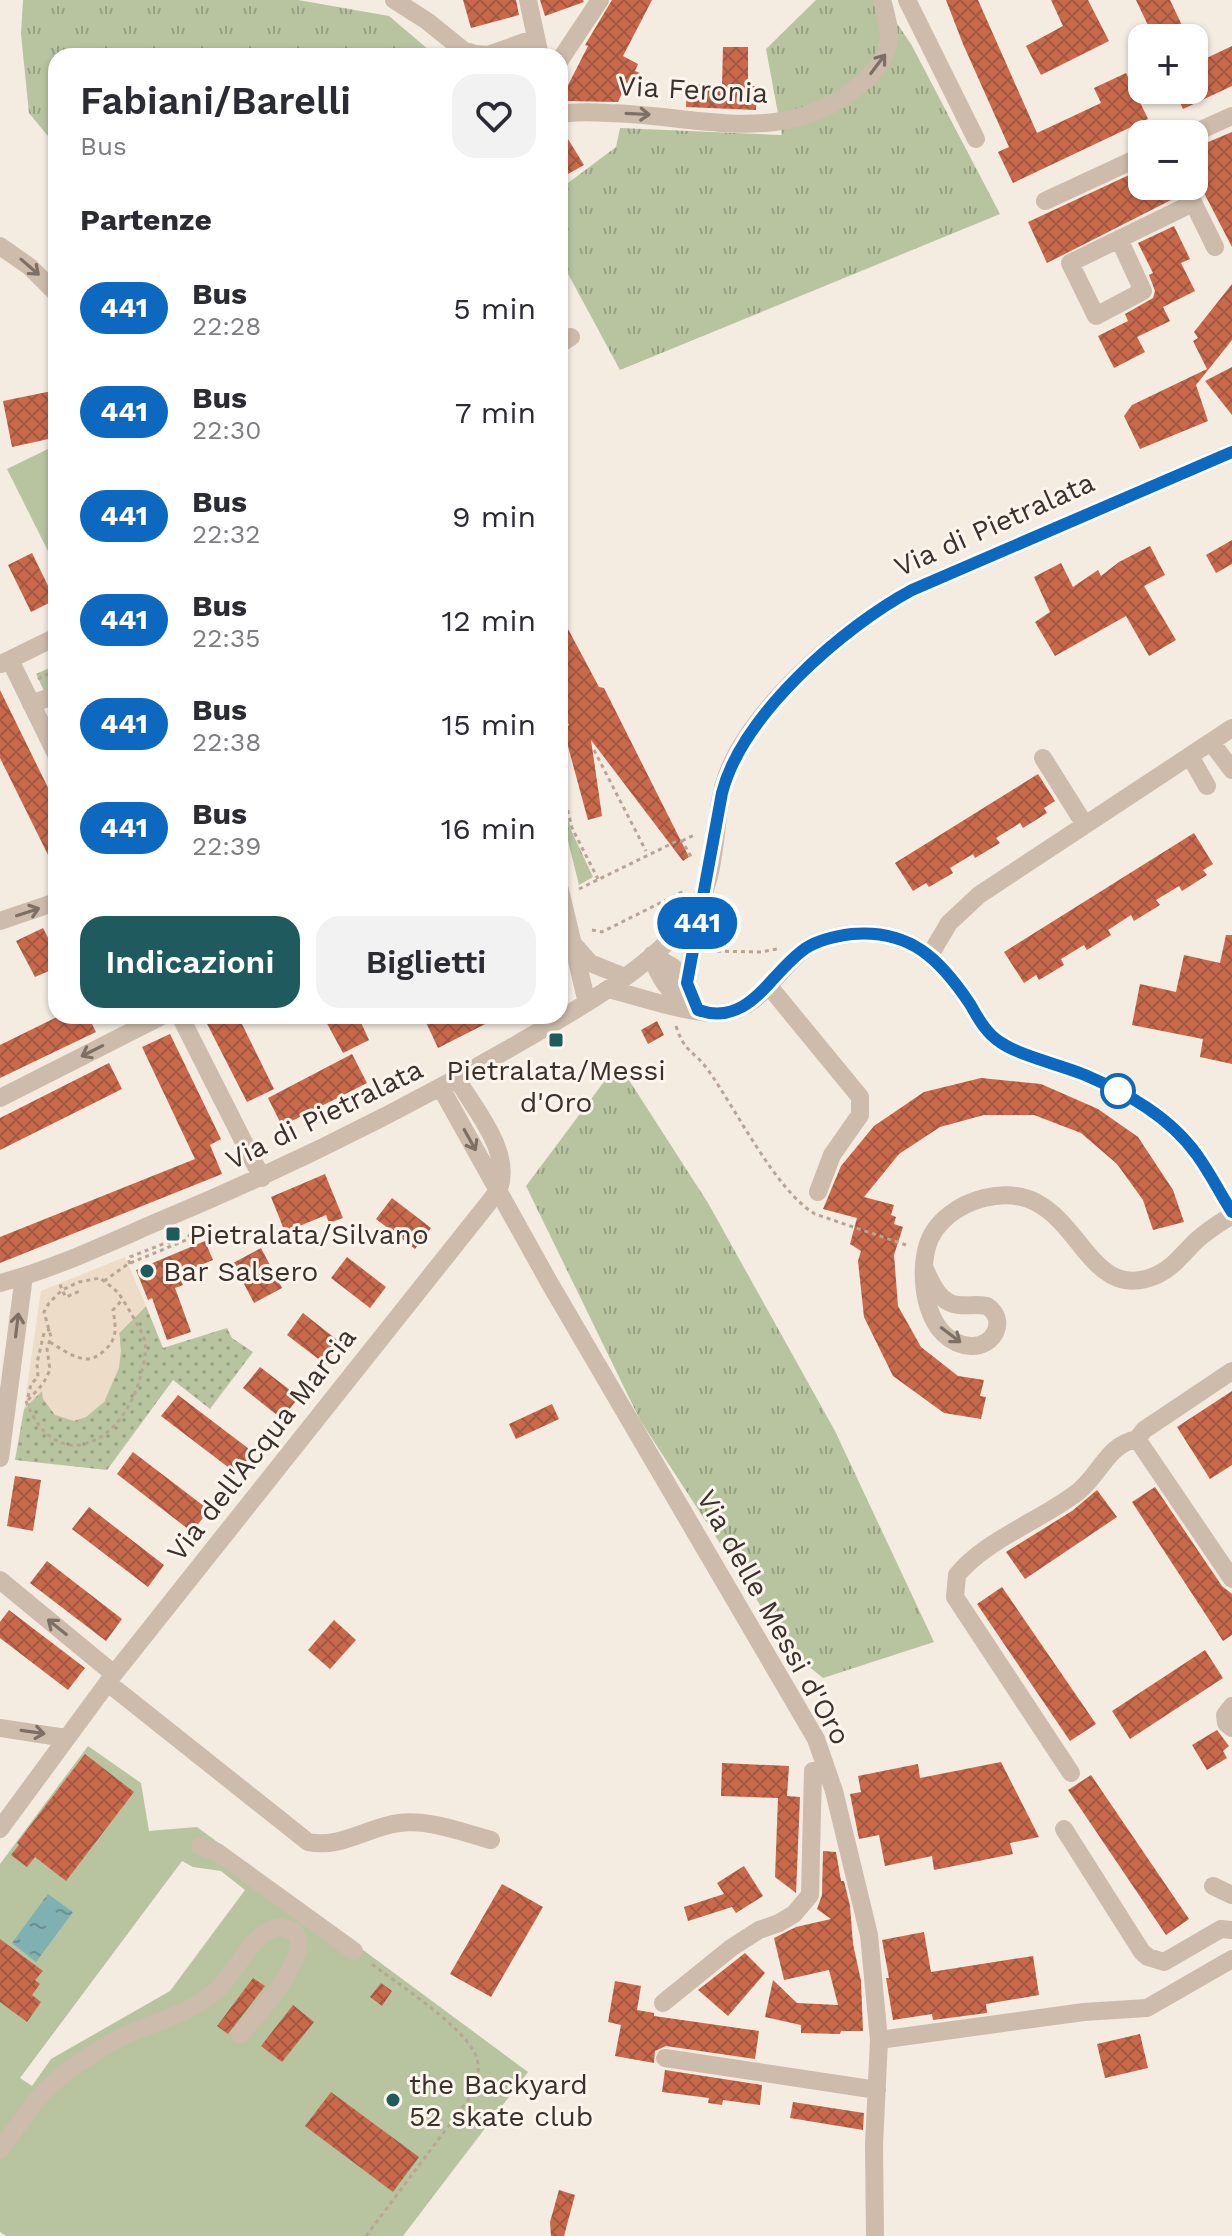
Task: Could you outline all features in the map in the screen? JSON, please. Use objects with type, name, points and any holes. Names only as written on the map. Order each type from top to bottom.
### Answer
[{"type":"street","points":[[394,0],[461,48]]},
{"type":"street","points":[[528,0],[538,47]]},
{"type":"street","points":[[568,48],[600,0]]},
{"type":"street","name":"Via Feronia","points":[[568,114],[644,114],[752,125],[785,122],[806,116],[848,95],[885,56],[891,35],[882,0]]},
{"type":"street","points":[[907,0],[976,139]]},
{"type":"street","points":[[1208,127],[1232,116]]},
{"type":"street","points":[[1045,201],[1128,162]]},
{"type":"street","points":[[1119,239],[1180,200]]},
{"type":"street","points":[[1192,200],[1215,247]]},
{"type":"street","points":[[0,246],[30,267],[48,285]]},
{"type":"street","name":"Via di Pietralata","points":[[568,1014],[625,977],[689,918],[734,758],[763,715],[837,642],[889,603],[936,579],[1232,452]]},
{"type":"street","points":[[48,641],[5,662],[48,738]]},
{"type":"street","points":[[31,704],[48,698]]},
{"type":"street","points":[[930,955],[949,923],[963,908],[1232,728]]},
{"type":"street","points":[[1211,742],[1232,770]]},
{"type":"street","points":[[1190,756],[1207,786]]},
{"type":"street","points":[[1043,758],[1085,825]]},
{"type":"street","points":[[568,890],[572,943],[587,1003]]},
{"type":"street","points":[[687,983],[698,892]]},
{"type":"street","points":[[0,921],[48,905]]},
{"type":"street","points":[[609,989],[712,1014],[730,1012],[751,1002],[808,947],[838,936],[879,934],[908,941],[930,955],[949,975],[987,1031],[1001,1044],[1085,1075],[1123,1093],[1159,1116],[1196,1154],[1232,1214],[1197,1240],[1165,1271],[1134,1281],[1113,1277],[1102,1270],[1047,1207],[1018,1197],[989,1196],[960,1207],[939,1225],[925,1259],[928,1306],[944,1333],[970,1346],[992,1339],[998,1326],[992,1309],[946,1301],[934,1288],[925,1259]]},
{"type":"street","points":[[572,943],[590,963],[625,977]]},
{"type":"street","points":[[652,955],[673,967],[687,983],[698,1010]]},
{"type":"street","points":[[652,955],[672,992],[698,1010]]},
{"type":"street","points":[[768,985],[860,1097],[860,1115],[832,1155],[818,1192]]},
{"type":"street","points":[[0,1098],[146,1024]]},
{"type":"street","points":[[184,1024],[262,1178]]},
{"type":"street","name":"Via di Pietralata","points":[[0,1283],[24,1276],[262,1178],[449,1084],[551,1024]]},
{"type":"street","points":[[449,1084],[498,1191]]},
{"type":"street","name":"Via dell'Acqua Marcia","points":[[0,1829],[111,1678],[498,1191]]},
{"type":"street","name":"Via delle Messi d'Oro","points":[[498,1191],[816,1739],[869,1935],[879,2040],[874,2145],[875,2236]]},
{"type":"street","points":[[0,1458],[24,1276]]},
{"type":"street","points":[[1071,1773],[955,1597],[957,1575],[977,1556],[1076,1493],[1088,1483],[1113,1450],[1124,1442],[1137,1439],[1144,1430],[1232,1371]]},
{"type":"street","points":[[1137,1439],[1232,1579]]},
{"type":"street","points":[[0,1580],[111,1678],[308,1842],[322,1845],[395,1823],[421,1821],[491,1840]]},
{"type":"street","points":[[1232,1706],[1225,1715],[1226,1723],[1232,1728]]},
{"type":"street","points":[[0,1728],[66,1738]]},
{"type":"street","points":[[663,2003],[731,1948],[759,1930],[787,1919],[805,1903],[810,1895],[812,1874],[813,1771],[826,1770]]},
{"type":"street","points":[[1064,1829],[1148,1957],[1164,1962],[1221,1929],[1232,1930]]},
{"type":"street","points":[[200,1846],[217,1852],[354,1951]]},
{"type":"street","points":[[1213,1886],[1232,1895]]},
{"type":"street","points":[[240,2035],[320,1926]]},
{"type":"street","points":[[0,2150],[48,2087],[115,2040],[188,2009],[215,1992],[267,1932],[281,1928],[291,1931],[297,1938],[297,1957]]},
{"type":"street","points":[[879,2040],[1084,2012],[1147,2008],[1232,1959]]},
{"type":"street","points":[[665,2058],[877,2090]]},
{"type":"path","points":[[594,750],[646,851]]},
{"type":"path","points":[[568,812],[572,828],[598,879]]},
{"type":"path","points":[[568,890],[706,829]]},
{"type":"path","points":[[682,841],[694,861]]},
{"type":"path","points":[[592,930],[602,932],[698,892]]},
{"type":"path","points":[[701,951],[761,952],[787,946]]},
{"type":"path","points":[[676,1025],[682,1045],[705,1066],[802,1206],[925,1259]]},
{"type":"path","points":[[104,1281],[130,1264],[172,1246],[210,1224],[208,1220]]},
{"type":"path","points":[[25,1400],[43,1384],[50,1370],[47,1349],[50,1329],[44,1312],[49,1303],[62,1290],[79,1282],[100,1278],[119,1293],[145,1340],[145,1354],[130,1406],[112,1429],[91,1443],[53,1440],[42,1432],[25,1400],[31,1384],[38,1377],[37,1363],[44,1333],[50,1329]]},
{"type":"path","points":[[59,1281],[66,1297],[82,1290]]},
{"type":"path","points":[[50,1341],[76,1356],[87,1359],[98,1357],[113,1343],[116,1330],[113,1310],[122,1300]]},
{"type":"path","points":[[354,1951],[453,2026],[471,2046],[479,2068],[471,2096],[366,2236]]},
{"type":"green space","points":[[23,0],[298,0],[389,16],[427,48],[48,48],[48,136],[29,113],[21,34]]},
{"type":"green space","points":[[816,0],[881,0],[911,44],[1000,214],[620,370],[568,274],[568,183],[616,147],[620,128],[782,135],[766,49]]},
{"type":"green space","points":[[48,449],[48,551],[7,469]]},
{"type":"green space","points":[[48,669],[48,692],[45,693],[36,674]]},
{"type":"green space","points":[[568,818],[593,877],[579,885],[568,841]]},
{"type":"green space","points":[[618,1063],[708,1203],[835,1431],[934,1642],[823,1678],[790,1651],[640,1420],[526,1186]]},
{"type":"green space","points":[[146,1306],[163,1348],[227,1328],[232,1338],[253,1352],[210,1409],[173,1380],[107,1470],[15,1460],[24,1409],[42,1390],[104,1402],[119,1360],[119,1333]]},
{"type":"green space","points":[[88,1746],[141,1783],[149,1831],[197,1827],[528,2072],[403,2236],[6,2236],[0,2232],[0,1864]],"holes":[[[182,1861],[193,1867],[221,1871],[245,1890],[170,1991],[51,2059],[32,2086],[20,2078]]]},
{"type":"shaded area","points":[[125,1257],[146,1306],[119,1333],[119,1368],[104,1402],[86,1417],[74,1421],[55,1415],[43,1399],[42,1391],[24,1409],[41,1291]]},
{"type":"water","points":[[48,1894],[73,1912],[36,1962],[12,1943]]},
{"type":"building","points":[[463,0],[516,0],[519,15],[471,28]]},
{"type":"building","points":[[540,0],[583,0],[584,2],[545,16]]},
{"type":"building","points":[[612,0],[652,0],[623,56],[638,64],[635,71],[640,73],[633,86],[627,83],[618,102],[568,101],[568,85],[588,46],[585,45]]},
{"type":"building","points":[[946,0],[978,0],[1037,133],[1101,103],[1094,88],[1126,73],[1128,104],[1141,104],[1148,119],[1128,120],[1128,128],[1013,183],[998,152],[1009,147]]},
{"type":"building","points":[[1051,0],[1088,0],[1109,41],[1041,75],[1026,46],[1063,26]]},
{"type":"building","points":[[1136,0],[1170,0],[1181,24],[1147,24]]},
{"type":"building","points":[[1232,46],[1232,86],[1208,97],[1208,57]]},
{"type":"building","points":[[723,47],[748,47],[748,86],[757,86],[756,110],[686,107],[687,84],[722,85]]},
{"type":"building","points":[[1232,132],[1232,247],[1208,200],[1208,142]]},
{"type":"building","points":[[568,139],[584,165],[568,174]]},
{"type":"building","points":[[1128,176],[1128,200],[1171,200],[1047,263],[1028,222]]},
{"type":"building","points":[[1174,226],[1190,259],[1181,263],[1195,291],[1163,307],[1170,321],[1137,337],[1145,352],[1114,368],[1098,336],[1128,321],[1125,314],[1153,298],[1155,291],[1149,275],[1153,273],[1138,243]]},
{"type":"building","points":[[1232,284],[1232,340],[1196,385],[1208,421],[1140,449],[1124,416],[1132,405],[1207,369],[1193,341],[1198,338],[1194,332]]},
{"type":"building","points":[[1232,367],[1232,415],[1205,381]]},
{"type":"building","points":[[48,392],[48,439],[12,447],[3,401]]},
{"type":"building","points":[[1232,540],[1232,564],[1216,573],[1206,555]]},
{"type":"building","points":[[1150,546],[1165,575],[1144,586],[1176,640],[1149,656],[1126,616],[1055,656],[1035,622],[1050,612],[1034,577],[1061,563],[1073,587],[1098,570],[1101,576],[1119,562]]},
{"type":"building","points":[[32,553],[48,586],[48,604],[31,612],[8,565]]},
{"type":"building","points":[[568,629],[599,687],[604,688],[689,857],[683,861],[591,740],[602,816],[588,820],[568,746]]},
{"type":"building","points":[[0,690],[48,788],[48,855],[0,758]]},
{"type":"building","points":[[1038,774],[1055,801],[1044,808],[1047,813],[1023,828],[1020,823],[996,838],[1000,843],[950,868],[953,873],[929,887],[926,883],[913,891],[895,863]]},
{"type":"building","points":[[1194,833],[1213,864],[1203,870],[1207,875],[1182,891],[1179,886],[1156,900],[1160,905],[1134,921],[1131,915],[1108,930],[1111,935],[1087,950],[1084,945],[1061,959],[1064,965],[1039,980],[1036,975],[1024,983],[1004,952]]},
{"type":"building","points":[[43,928],[48,938],[48,971],[35,977],[16,941]]},
{"type":"building","points":[[1226,935],[1232,935],[1232,1064],[1200,1057],[1203,1039],[1132,1025],[1140,984],[1176,992],[1184,955],[1220,963]]},
{"type":"building","points":[[48,1021],[48,1024],[92,1024],[96,1032],[0,1078],[0,1045]]},
{"type":"building","points":[[657,1021],[664,1035],[648,1044],[641,1030]]},
{"type":"building","points":[[207,1024],[242,1024],[274,1089],[247,1102]]},
{"type":"building","points":[[327,1024],[362,1024],[369,1040],[343,1053]]},
{"type":"building","points":[[427,1024],[485,1024],[438,1048]]},
{"type":"building","points":[[170,1034],[221,1139],[210,1145],[222,1174],[0,1263],[0,1237],[195,1159],[142,1047]]},
{"type":"building","points":[[352,1054],[367,1083],[282,1126],[268,1098]]},
{"type":"building","points":[[109,1063],[122,1089],[0,1150],[0,1118]]},
{"type":"building","points":[[981,1078],[1041,1084],[1098,1109],[1138,1137],[1173,1190],[1184,1222],[1153,1230],[1143,1200],[1117,1164],[1081,1133],[1034,1115],[984,1115],[940,1127],[899,1154],[864,1197],[894,1205],[891,1215],[896,1217],[894,1224],[903,1227],[894,1255],[898,1306],[921,1347],[958,1376],[984,1380],[980,1396],[986,1397],[981,1419],[944,1413],[893,1376],[864,1317],[858,1261],[861,1251],[850,1244],[857,1218],[823,1209],[841,1166],[874,1126],[924,1092]]},
{"type":"building","points":[[325,1174],[343,1218],[329,1223],[326,1215],[285,1232],[271,1197]]},
{"type":"building","points":[[392,1198],[431,1228],[415,1249],[376,1219]]},
{"type":"building","points":[[205,1241],[213,1260],[178,1274],[183,1285],[175,1288],[191,1332],[167,1340],[152,1298],[148,1300],[136,1270]]},
{"type":"building","points":[[261,1248],[282,1288],[254,1303],[233,1263]]},
{"type":"building","points":[[347,1257],[386,1287],[370,1308],[331,1278]]},
{"type":"building","points":[[303,1313],[341,1343],[325,1364],[287,1335]]},
{"type":"building","points":[[260,1367],[299,1397],[282,1419],[243,1388]]},
{"type":"building","points":[[1232,1391],[1232,1465],[1210,1479],[1177,1427]]},
{"type":"building","points":[[178,1395],[253,1452],[237,1474],[161,1416]]},
{"type":"building","points":[[552,1404],[559,1419],[516,1439],[509,1424]]},
{"type":"building","points":[[133,1452],[209,1510],[192,1532],[117,1474]]},
{"type":"building","points":[[15,1476],[41,1480],[33,1531],[7,1526]]},
{"type":"building","points":[[1155,1487],[1222,1586],[1232,1594],[1232,1635],[1223,1641],[1132,1502]]},
{"type":"building","points":[[1097,1490],[1117,1517],[1025,1579],[1006,1552],[1072,1511]]},
{"type":"building","points":[[89,1507],[164,1565],[148,1587],[72,1529]]},
{"type":"building","points":[[47,1561],[122,1619],[106,1641],[30,1583]]},
{"type":"building","points":[[1002,1587],[1096,1724],[1070,1741],[977,1604]]},
{"type":"building","points":[[9,1610],[85,1668],[68,1690],[0,1638],[0,1622]]},
{"type":"building","points":[[334,1620],[356,1640],[330,1669],[308,1650]]},
{"type":"building","points":[[1205,1650],[1223,1678],[1130,1739],[1112,1711]]},
{"type":"building","points":[[1217,1730],[1229,1746],[1223,1751],[1227,1758],[1207,1770],[1192,1745]]},
{"type":"building","points":[[85,1754],[134,1792],[66,1881],[35,1857],[27,1867],[11,1855]]},
{"type":"building","points":[[1001,1762],[1039,1837],[1010,1843],[1013,1854],[934,1870],[932,1856],[885,1866],[879,1835],[859,1839],[850,1794],[861,1792],[858,1776],[918,1764],[920,1778]]},
{"type":"building","points":[[722,1763],[789,1766],[787,1796],[800,1797],[796,1893],[775,1877],[778,1798],[721,1796]]},
{"type":"building","points":[[1091,1775],[1189,1919],[1166,1935],[1068,1790]]},
{"type":"building","points":[[823,1851],[836,1852],[841,1881],[844,1881],[850,1906],[853,1944],[861,1981],[863,2031],[801,2033],[801,2025],[765,2017],[773,1980],[797,2003],[838,2005],[829,1970],[784,1980],[774,1938],[796,1927],[831,1919],[817,1909],[822,1895]]},
{"type":"building","points":[[744,1866],[763,1896],[736,1913],[732,1907],[688,1921],[684,1907],[724,1894],[717,1883]]},
{"type":"building","points":[[502,1884],[543,1907],[491,1997],[450,1974]]},
{"type":"building","points":[[924,1932],[931,1972],[1033,1956],[1039,1995],[986,2004],[987,2013],[933,2020],[932,2014],[893,2020],[882,1940]]},
{"type":"building","points":[[0,1939],[43,1971],[35,1980],[40,1984],[32,1995],[41,2002],[27,2022],[0,2002]]},
{"type":"building","points":[[745,1953],[765,1973],[728,2016],[698,1990]]},
{"type":"building","points":[[253,1978],[265,1986],[228,2034],[217,2026]]},
{"type":"building","points":[[615,1981],[641,1986],[637,2010],[654,2013],[654,2016],[759,2031],[755,2059],[666,2046],[655,2051],[654,2063],[615,2056],[621,2025],[608,2022]]},
{"type":"building","points":[[381,1983],[392,1991],[382,2006],[370,1997]]},
{"type":"building","points":[[293,2005],[314,2022],[282,2062],[261,2046]]},
{"type":"building","points":[[1140,2034],[1148,2068],[1105,2078],[1097,2044]]},
{"type":"building","points":[[665,2070],[762,2085],[760,2105],[723,2100],[722,2105],[708,2103],[709,2098],[662,2092]]},
{"type":"building","points":[[331,2092],[419,2157],[393,2192],[305,2126]]},
{"type":"building","points":[[793,2102],[864,2113],[863,2130],[790,2118]]},
{"type":"building","points":[[559,2190],[575,2195],[564,2236],[551,2236],[550,2222]]},
{"type":"bus line","name":"441","points":[[1232,452],[912,590],[870,615],[827,650],[752,730],[729,769],[701,899],[687,983],[698,1010],[712,1014],[730,1012],[751,1002],[793,959],[822,940],[854,934],[879,934],[908,941],[930,955],[949,975],[987,1031],[1001,1044],[1085,1075],[1123,1093],[1159,1116],[1196,1154],[1232,1212]]},
{"type":"place","name":"Pietralata/Messi d'Oro","points":[[556,1040]]},
{"type":"place","name":"Pietralata/Silvano","points":[[173,1234]]},
{"type":"place","name":"Bar Salsero","points":[[147,1271]]},
{"type":"place","name":"the Backyard 52 skate club","points":[[393,2100]]}]
